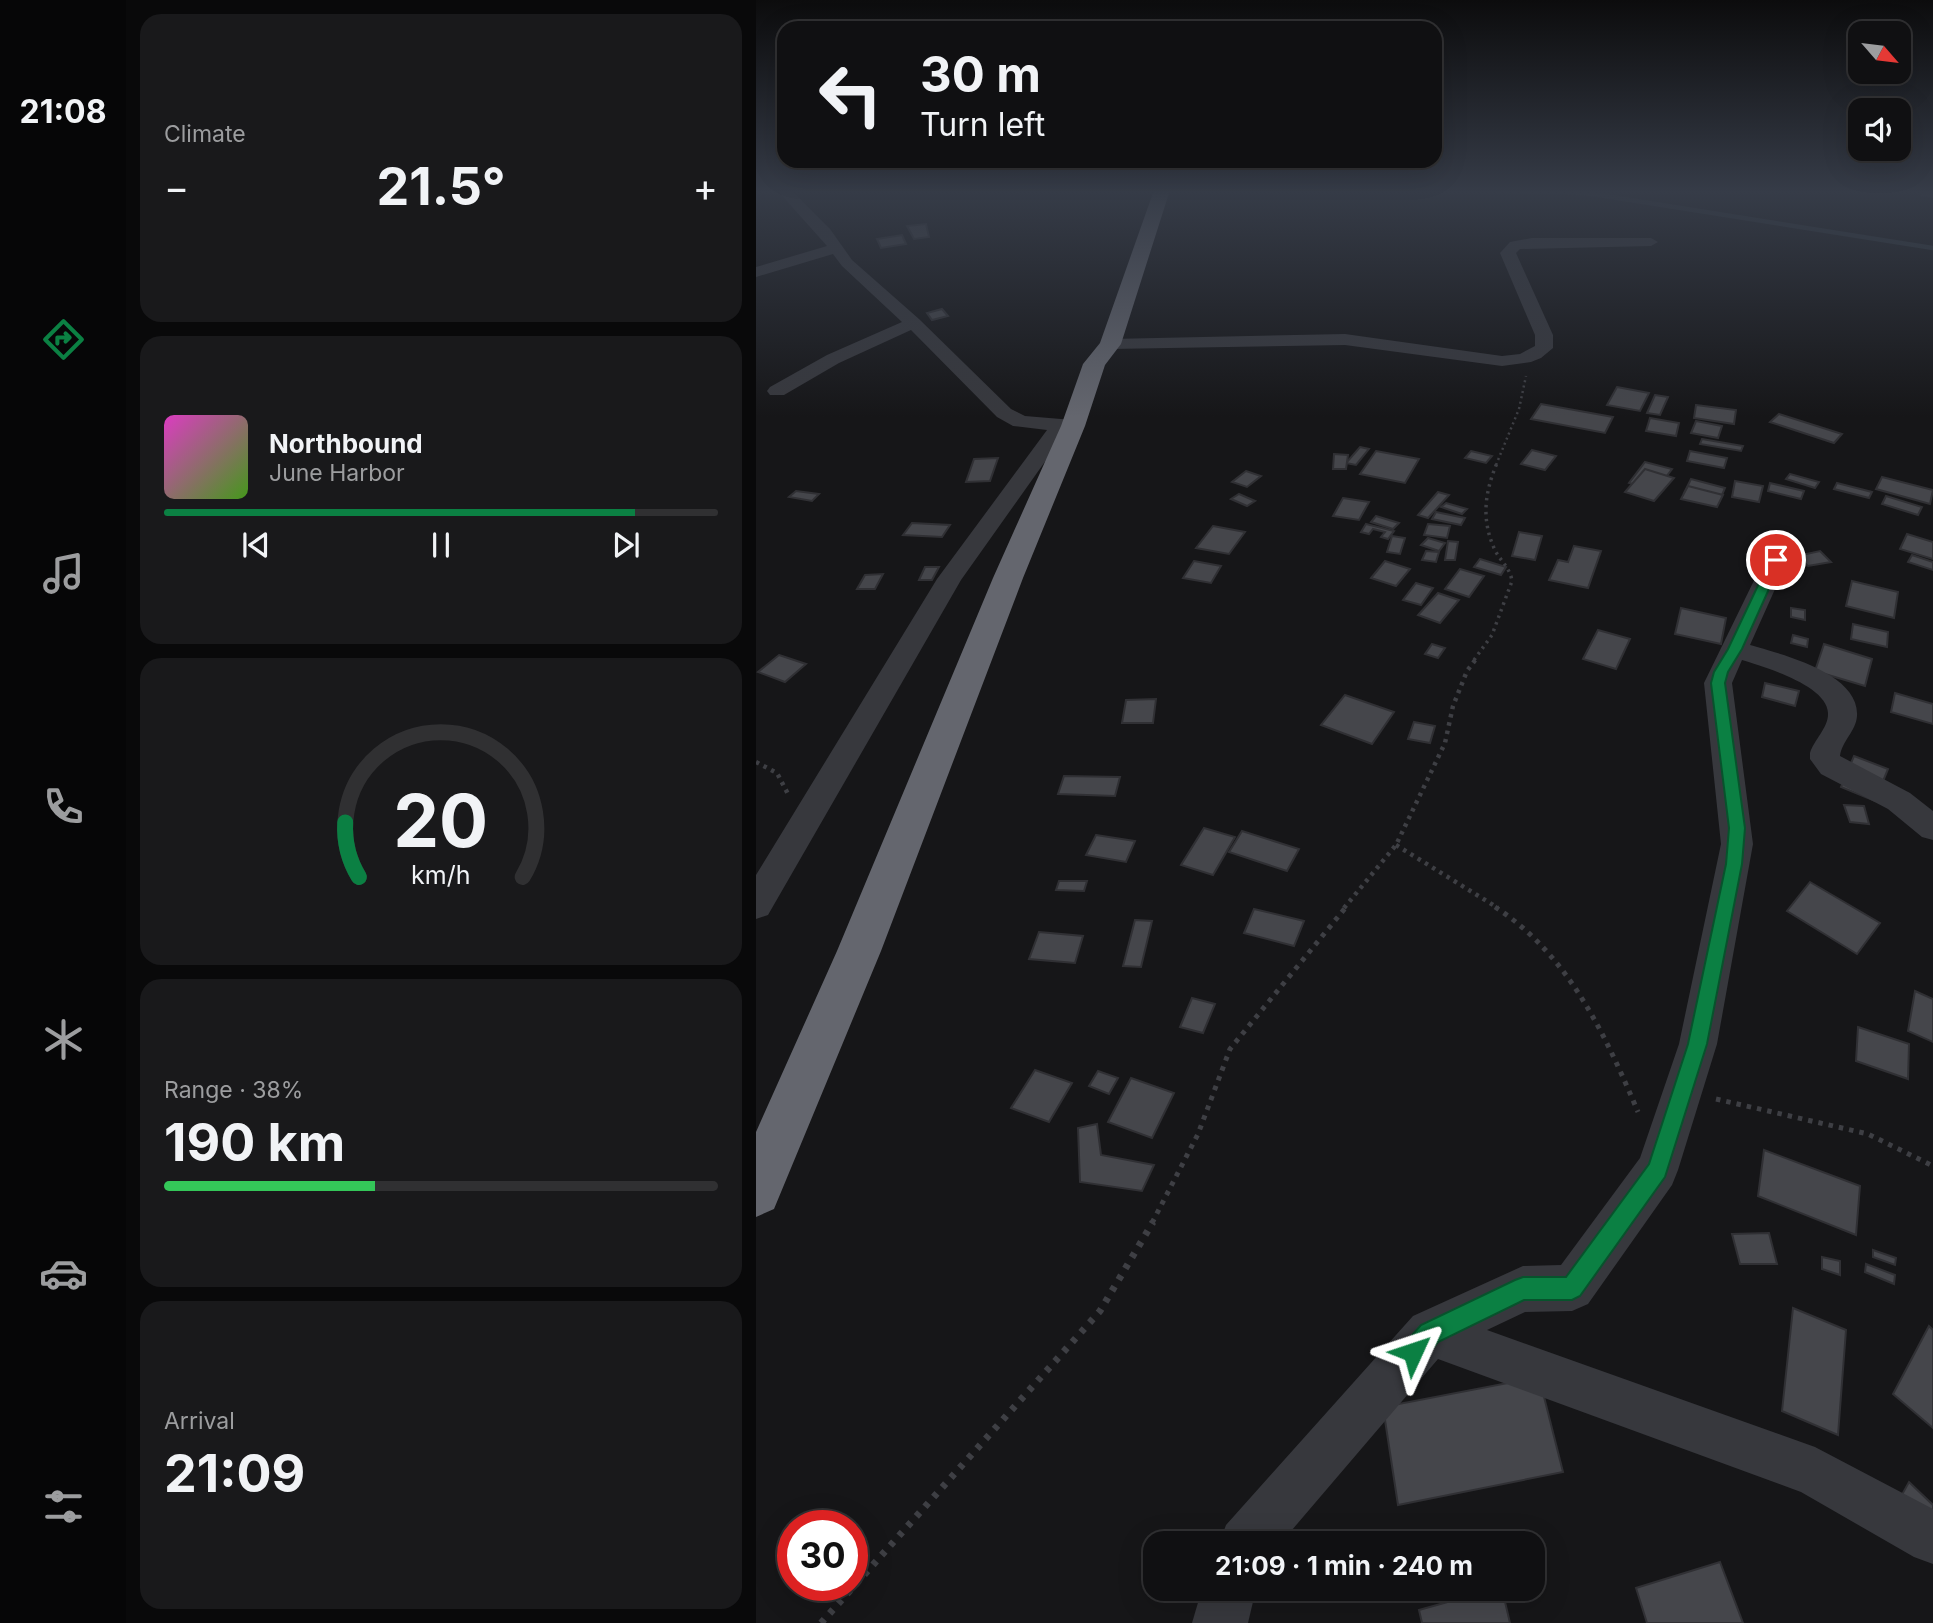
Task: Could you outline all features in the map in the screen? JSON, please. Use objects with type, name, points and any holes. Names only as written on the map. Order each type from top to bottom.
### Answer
[{"type":"highway","points":[[756,1191],[859,951],[1066,426],[1094,364],[1110,344],[1136,266]]},
{"type":"street","points":[[756,272],[774,266]]},
{"type":"street","points":[[850,266],[1011,418],[1020,422],[1066,426]]},
{"type":"street","points":[[1110,344],[1181,345],[1331,339],[1480,359],[1513,361],[1530,358],[1544,348],[1544,335],[1514,266]]},
{"type":"street","points":[[777,391],[833,359],[913,323]]},
{"type":"street","points":[[756,905],[949,579],[1066,426]]},
{"type":"street","points":[[1256,1531],[1430,1333],[1523,1289],[1572,1288],[1657,1170],[1698,1044],[1737,844],[1718,683],[1776,560]]},
{"type":"street","points":[[1735,649],[1810,677],[1833,690],[1841,701],[1843,716],[1838,731],[1826,748],[1825,759],[1832,766],[1899,802],[1933,828]]},
{"type":"street","points":[[1430,1333],[1815,1472],[1933,1538]]},
{"type":"street","points":[[1220,1623],[1226,1601]]},
{"type":"path","points":[[821,1623],[1100,1311],[1153,1222],[1198,1134],[1230,1049],[1396,845],[1445,743],[1453,706],[1467,671],[1492,635],[1512,581],[1511,573],[1494,548],[1485,507],[1486,491],[1519,409],[1530,358]]},
{"type":"path","points":[[756,762],[769,765],[782,776],[793,804],[810,816]]},
{"type":"path","points":[[1396,845],[1509,915],[1534,936],[1571,980],[1621,1071],[1643,1125],[1657,1170]]},
{"type":"path","points":[[1684,1091],[1868,1134],[1933,1166]]},
{"type":"building","points":[[942,309],[948,316],[932,320],[927,313]]},
{"type":"building","points":[[1617,387],[1649,393],[1640,411],[1607,405]]},
{"type":"building","points":[[1655,395],[1668,397],[1660,415],[1647,413]]},
{"type":"building","points":[[1541,404],[1613,417],[1605,433],[1531,419]]},
{"type":"building","points":[[1696,405],[1736,410],[1734,424],[1694,418]]},
{"type":"building","points":[[1779,414],[1842,434],[1834,443],[1770,422]]},
{"type":"building","points":[[1650,418],[1679,423],[1676,436],[1646,431]]},
{"type":"building","points":[[1696,421],[1722,426],[1718,438],[1691,433]]},
{"type":"building","points":[[1702,439],[1743,446],[1741,451],[1700,444]]},
{"type":"building","points":[[1360,447],[1369,449],[1356,465],[1346,463]]},
{"type":"building","points":[[1532,450],[1556,456],[1545,470],[1521,464]]},
{"type":"building","points":[[1376,451],[1419,459],[1405,483],[1360,474]]},
{"type":"building","points":[[1471,451],[1492,456],[1486,463],[1465,458]]},
{"type":"building","points":[[1690,451],[1727,458],[1724,468],[1687,461]]},
{"type":"building","points":[[1334,454],[1348,455],[1346,469],[1333,469]]},
{"type":"building","points":[[998,458],[990,481],[966,482],[974,459]]},
{"type":"building","points":[[1645,462],[1672,469],[1656,490],[1629,483]]},
{"type":"building","points":[[1645,469],[1674,478],[1654,501],[1625,492]]},
{"type":"building","points":[[1246,471],[1261,476],[1247,487],[1232,482]]},
{"type":"building","points":[[1790,474],[1819,482],[1815,488],[1786,479]]},
{"type":"building","points":[[1882,477],[1933,490],[1930,504],[1876,489]]},
{"type":"building","points":[[1691,479],[1725,488],[1719,502],[1684,493]]},
{"type":"building","points":[[1735,481],[1763,486],[1759,502],[1732,497]]},
{"type":"building","points":[[1770,483],[1804,491],[1801,499],[1768,491]]},
{"type":"building","points":[[1837,483],[1872,492],[1869,498],[1834,489]]},
{"type":"building","points":[[1688,486],[1723,495],[1717,507],[1681,499]]},
{"type":"building","points":[[796,491],[819,494],[812,501],[789,497]]},
{"type":"building","points":[[1438,492],[1449,495],[1428,518],[1418,515]]},
{"type":"building","points":[[1239,494],[1255,501],[1247,506],[1231,499]]},
{"type":"building","points":[[1886,496],[1922,507],[1918,515],[1882,504]]},
{"type":"building","points":[[1343,498],[1369,502],[1359,520],[1333,516]]},
{"type":"building","points":[[1446,503],[1467,509],[1462,514],[1441,507]]},
{"type":"building","points":[[1436,512],[1465,518],[1461,525],[1432,519]]},
{"type":"building","points":[[1376,516],[1399,523],[1393,529],[1371,522]]},
{"type":"building","points":[[912,523],[950,525],[942,537],[903,535]]},
{"type":"building","points":[[1366,524],[1394,531],[1388,539],[1381,537],[1385,532],[1373,529],[1369,534],[1361,532]]},
{"type":"building","points":[[1428,524],[1450,526],[1447,538],[1424,535]]},
{"type":"building","points":[[1213,526],[1245,532],[1229,554],[1196,548]]},
{"type":"building","points":[[1519,532],[1542,536],[1535,560],[1512,556]]},
{"type":"building","points":[[1907,534],[1933,542],[1933,559],[1900,549]]},
{"type":"building","points":[[1392,536],[1405,538],[1400,554],[1387,552]]},
{"type":"building","points":[[1764,537],[1783,537],[1789,552],[1769,551]]},
{"type":"building","points":[[1428,538],[1445,543],[1439,551],[1421,545]]},
{"type":"building","points":[[1448,541],[1458,542],[1455,560],[1445,560]]},
{"type":"building","points":[[1574,546],[1601,551],[1588,588],[1549,580],[1558,560],[1568,562]]},
{"type":"building","points":[[1426,551],[1439,552],[1436,562],[1422,560]]},
{"type":"building","points":[[1820,551],[1831,562],[1808,566],[1797,556]]},
{"type":"building","points":[[1912,555],[1933,562],[1933,570],[1908,562]]},
{"type":"building","points":[[1480,559],[1506,567],[1501,575],[1474,567]]},
{"type":"building","points":[[1194,561],[1221,566],[1211,583],[1183,578]]},
{"type":"building","points":[[1385,561],[1410,569],[1396,586],[1371,578]]},
{"type":"building","points":[[925,567],[939,567],[932,580],[919,580]]},
{"type":"building","points":[[1460,569],[1484,576],[1469,597],[1445,589]]},
{"type":"building","points":[[883,574],[875,589],[857,589],[865,575]]},
{"type":"building","points":[[1852,581],[1898,592],[1894,618],[1846,606]]},
{"type":"building","points":[[1416,583],[1433,588],[1421,605],[1403,600]]},
{"type":"building","points":[[1438,593],[1459,600],[1440,623],[1418,615]]},
{"type":"building","points":[[1681,608],[1726,618],[1721,644],[1675,634]]},
{"type":"building","points":[[1791,608],[1805,610],[1805,620],[1791,617]]},
{"type":"building","points":[[1853,624],[1888,632],[1887,647],[1851,639]]},
{"type":"building","points":[[1598,630],[1630,639],[1616,669],[1583,659]]},
{"type":"building","points":[[1793,635],[1808,639],[1807,647],[1791,643]]},
{"type":"building","points":[[1432,644],[1445,648],[1438,658],[1425,654]]},
{"type":"building","points":[[1824,644],[1872,659],[1865,686],[1815,671]]},
{"type":"building","points":[[779,655],[806,664],[785,682],[758,672]]},
{"type":"building","points":[[1765,683],[1799,691],[1795,706],[1762,697]]},
{"type":"building","points":[[1895,693],[1933,704],[1933,724],[1891,712]]},
{"type":"building","points":[[1345,695],[1394,712],[1372,744],[1321,725]]},
{"type":"building","points":[[1156,699],[1153,723],[1122,723],[1126,700]]},
{"type":"building","points":[[1414,722],[1435,726],[1430,743],[1408,739]]},
{"type":"building","points":[[1854,756],[1888,769],[1875,801],[1841,787]]},
{"type":"building","points":[[1064,776],[1120,777],[1115,796],[1058,794]]},
{"type":"building","points":[[1844,805],[1864,806],[1869,824],[1850,822]]},
{"type":"building","points":[[1204,828],[1235,837],[1213,875],[1181,865]]},
{"type":"building","points":[[1242,831],[1299,849],[1287,871],[1229,852]]},
{"type":"building","points":[[1096,835],[1135,841],[1126,862],[1086,855]]},
{"type":"building","points":[[1059,881],[1087,881],[1084,891],[1056,890]]},
{"type":"building","points":[[1810,882],[1880,923],[1857,954],[1787,911]]},
{"type":"building","points":[[1254,909],[1304,921],[1294,946],[1244,933]]},
{"type":"building","points":[[1135,920],[1152,921],[1141,967],[1123,966]]},
{"type":"building","points":[[1039,932],[1083,936],[1075,963],[1029,959]]},
{"type":"building","points":[[1915,991],[1933,999],[1933,1042],[1908,1031]]},
{"type":"building","points":[[1192,998],[1215,1004],[1203,1033],[1180,1027]]},
{"type":"building","points":[[1858,1027],[1909,1044],[1908,1079],[1856,1061]]},
{"type":"building","points":[[1035,1070],[1072,1083],[1049,1122],[1011,1108]]},
{"type":"building","points":[[1098,1071],[1118,1078],[1109,1094],[1089,1086]]},
{"type":"building","points":[[1131,1078],[1174,1093],[1152,1138],[1108,1122]]},
{"type":"building","points":[[1097,1124],[1101,1155],[1154,1165],[1142,1191],[1080,1182],[1078,1128]]},
{"type":"building","points":[[1764,1150],[1860,1186],[1856,1235],[1758,1196]]},
{"type":"building","points":[[1769,1233],[1777,1264],[1740,1264],[1732,1234]]},
{"type":"building","points":[[1873,1250],[1896,1258],[1895,1265],[1873,1257]]},
{"type":"building","points":[[1822,1257],[1840,1261],[1840,1275],[1822,1269]]},
{"type":"building","points":[[1866,1264],[1895,1275],[1894,1284],[1865,1272]]},
{"type":"building","points":[[1793,1308],[1846,1330],[1838,1435],[1782,1411]]},
{"type":"building","points":[[1929,1326],[1933,1330],[1933,1428],[1893,1394]]},
{"type":"building","points":[[1539,1377],[1563,1472],[1398,1505],[1383,1407]]},
{"type":"building","points":[[1909,1482],[1933,1505],[1933,1547],[1894,1509]]},
{"type":"building","points":[[1720,1562],[1743,1623],[1647,1623],[1636,1588]]},
{"type":"building","points":[[1451,1601],[1505,1601],[1510,1623],[1422,1623],[1419,1610]]},
{"type":"route","points":[[1413,1352],[1430,1333],[1523,1289],[1572,1288],[1657,1170],[1698,1044],[1737,844],[1718,683],[1776,560]]}]
